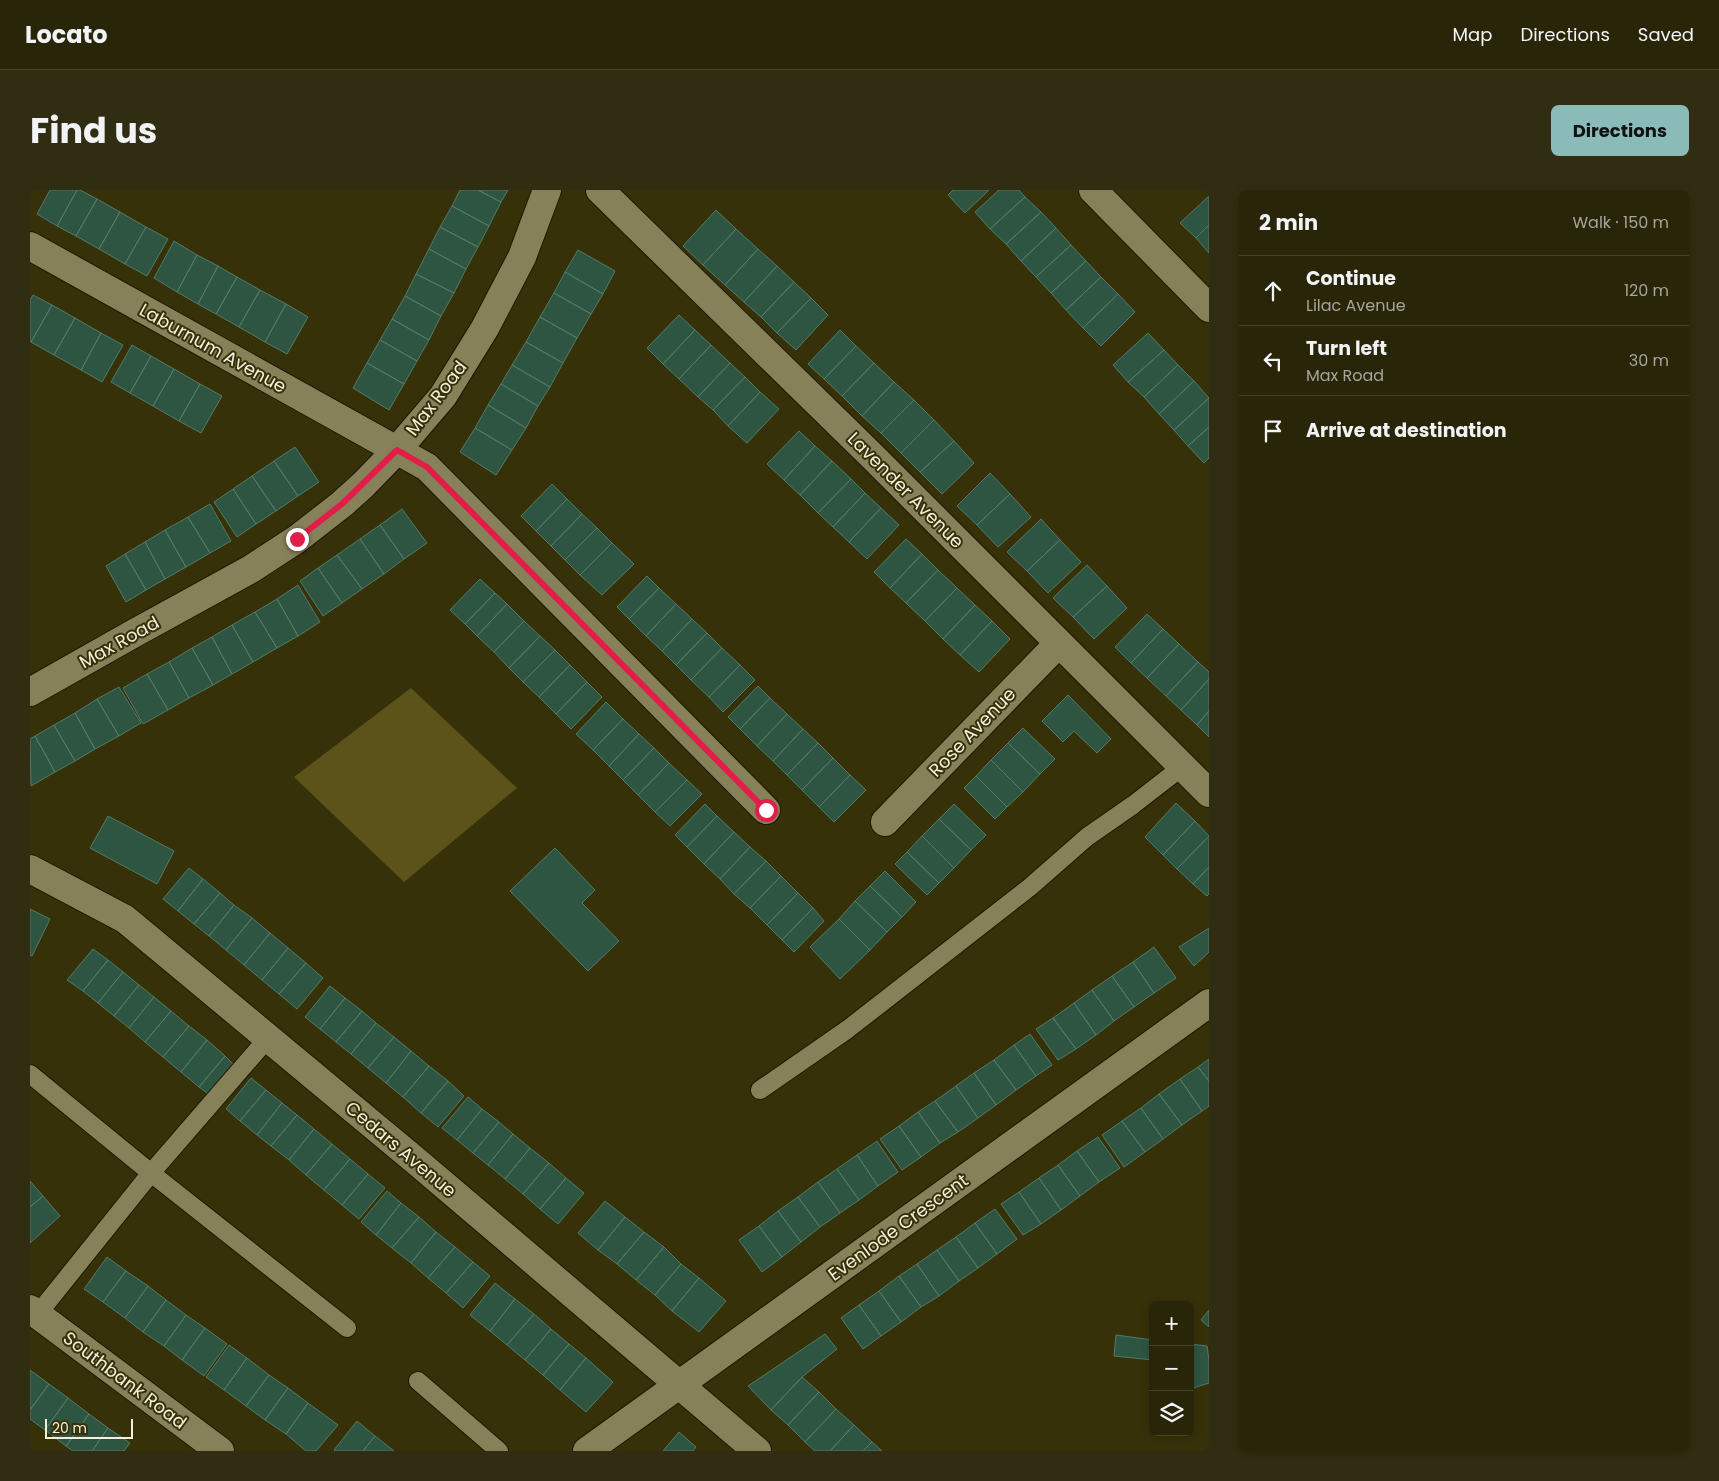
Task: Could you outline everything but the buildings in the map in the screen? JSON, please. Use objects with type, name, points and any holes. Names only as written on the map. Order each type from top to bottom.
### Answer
[{"type":"street","name":"Max Road","points":[[30,692],[251,569],[297,539],[342,504],[397,450],[443,396],[485,328],[522,257],[547,190]]},
{"type":"street","name":"Lavender Avenue","points":[[600,190],[872,456],[1209,793]]},
{"type":"street","points":[[1093,190],[1209,308]]},
{"type":"street","name":"Laburnum Avenue","points":[[30,246],[427,467],[766,810]]},
{"type":"street","name":"Rose Avenue","points":[[885,822],[1059,643]]},
{"type":"street","name":"Cedars Avenue","points":[[30,869],[125,919],[416,1161],[757,1451]]},
{"type":"street","name":"Evenlode Crescent","points":[[587,1451],[1209,1003]]},
{"type":"street","name":"Southbank Road","points":[[33,1312],[220,1451]]},
{"type":"lane","points":[[760,1090],[848,1030],[1030,886],[1087,836],[1133,805],[1182,767]]},
{"type":"lane","points":[[33,1312],[268,1038]]},
{"type":"lane","points":[[30,1074],[151,1173],[347,1328]]},
{"type":"lane","points":[[418,1381],[499,1451]]},
{"type":"shaded area","points":[[411,688],[517,788],[404,882],[294,777]]},
{"type":"route","points":[[297,539],[342,504],[397,450],[427,467],[766,810]]}]
